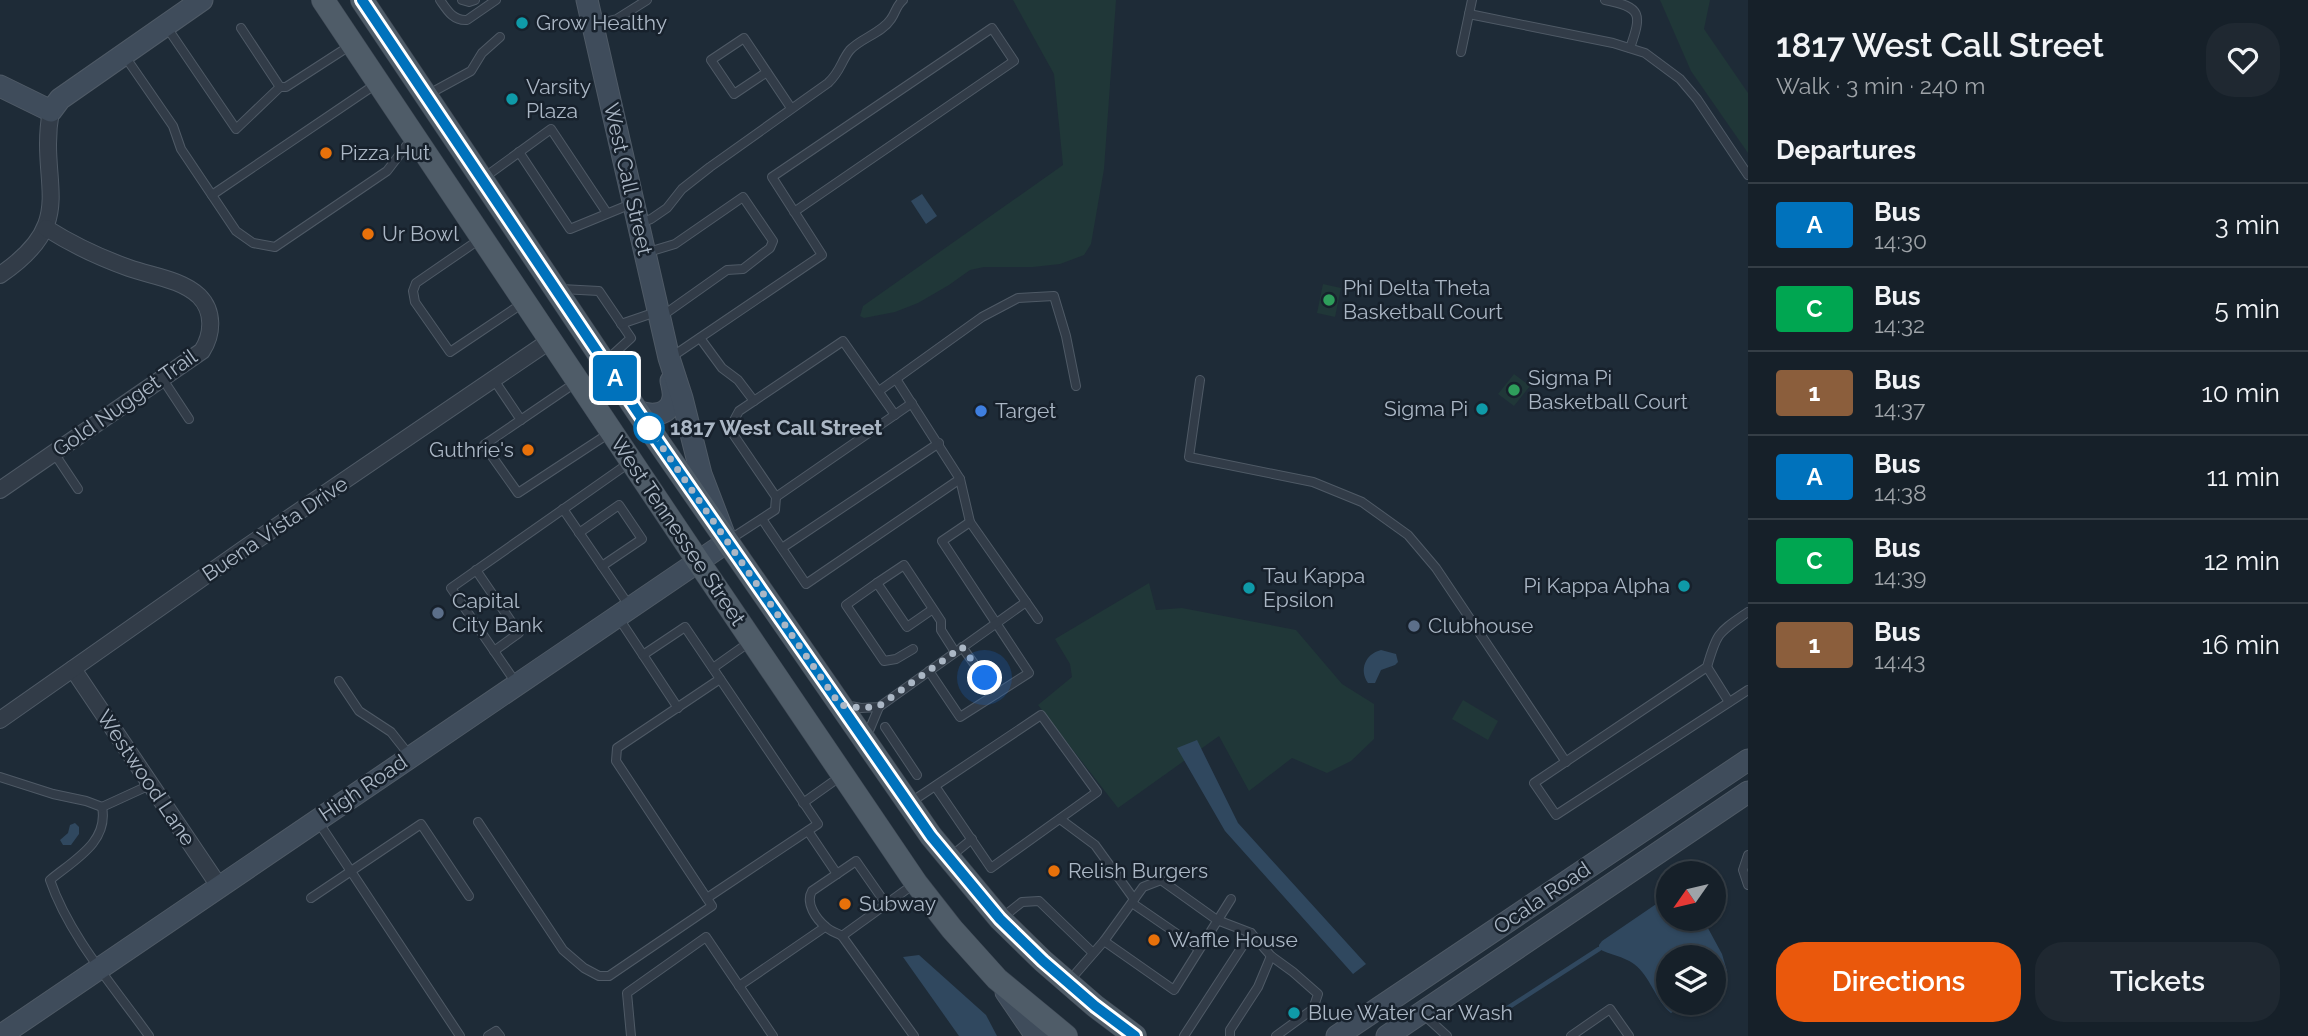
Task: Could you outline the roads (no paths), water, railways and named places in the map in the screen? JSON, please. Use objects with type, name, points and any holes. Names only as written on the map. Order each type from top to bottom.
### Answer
[{"type":"main road","name":"West Tennessee Street","points":[[323,0],[916,883],[952,929],[997,979],[1066,1036]]},
{"type":"main road","name":"West Tennessee Street","points":[[362,0],[637,411],[840,705],[879,744],[908,803],[948,859],[1000,919],[1068,982],[1135,1036]]},
{"type":"main road","points":[[842,775],[879,744]]},
{"type":"main road","points":[[916,883],[948,859]]},
{"type":"street","name":"West Call Street","points":[[587,0],[669,358],[701,474],[727,542]]},
{"type":"street","points":[[0,275],[16,264],[46,228],[51,203],[48,136],[51,111],[60,99],[200,1]]},
{"type":"street","points":[[0,86],[51,111]]},
{"type":"street","name":"Gold Nugget Trail","points":[[0,490],[202,351],[208,341],[211,320],[207,307],[198,295],[178,284],[81,250],[46,228]]},
{"type":"street","name":"Buena Vista Drive","points":[[0,720],[551,340]]},
{"type":"street","name":"West Call Street","points":[[637,411],[649,416],[669,408],[673,398],[669,358]]},
{"type":"street","name":"High Road","points":[[0,1036],[727,542]]},
{"type":"street","name":"Westwood Lane","points":[[73,669],[219,886]]},
{"type":"street","name":"Ocala Road","points":[[1337,1036],[1748,760]]},
{"type":"street","name":"Ocala Road","points":[[1387,1036],[1748,792]]},
{"type":"street","points":[[997,979],[1037,1036]]},
{"type":"street","points":[[1409,988],[1421,1013]]},
{"type":"lane","points":[[440,0],[447,11],[461,20],[467,20],[496,0]]},
{"type":"lane","points":[[462,0],[475,0]]},
{"type":"lane","points":[[593,25],[622,17],[647,0]]},
{"type":"lane","points":[[519,152],[570,229],[607,214],[636,213],[651,219],[667,208],[682,190],[833,78],[852,49],[887,24],[903,0]]},
{"type":"lane","points":[[1461,52],[1472,0]]},
{"type":"lane","points":[[1605,0],[1626,4],[1637,16],[1638,24],[1630,48]]},
{"type":"lane","points":[[1469,13],[1614,43],[1645,53],[1680,79],[1697,99],[1748,174]]},
{"type":"lane","points":[[166,26],[236,129],[281,87],[286,87],[352,44]]},
{"type":"lane","points":[[241,28],[281,87]]},
{"type":"lane","points":[[669,358],[822,255],[794,212],[772,177],[992,28],[1014,61],[794,212]]},
{"type":"lane","points":[[426,96],[471,71],[482,53],[500,37]]},
{"type":"lane","points":[[767,72],[734,94],[711,60],[744,38],[767,72],[791,108]]},
{"type":"lane","points":[[124,55],[173,126],[181,149],[236,231],[253,243],[275,247],[387,171],[414,135]]},
{"type":"lane","points":[[212,195],[378,82]]},
{"type":"lane","points":[[482,179],[551,130],[607,214]]},
{"type":"lane","points":[[621,324],[659,314],[727,271],[743,269],[770,248],[773,241],[743,197],[675,244],[645,253]]},
{"type":"lane","points":[[482,237],[416,283],[413,291],[415,302],[450,352],[525,301]]},
{"type":"lane","points":[[555,288],[599,291],[631,338],[604,362]]},
{"type":"lane","points":[[879,391],[982,317],[1018,298],[1054,296],[1066,336],[1076,386]]},
{"type":"lane","points":[[700,338],[722,368],[738,380],[754,401]]},
{"type":"lane","points":[[727,542],[775,510],[776,497],[733,435],[732,424],[739,411],[844,341],[895,415]]},
{"type":"lane","points":[[162,378],[189,419]]},
{"type":"lane","points":[[896,379],[960,479],[971,522],[1038,619]]},
{"type":"lane","points":[[494,380],[521,420]]},
{"type":"lane","points":[[1200,380],[1189,457],[1313,482],[1362,502],[1408,535],[1436,568],[1566,762]]},
{"type":"lane","points":[[577,381],[484,445],[518,493],[612,432]]},
{"type":"lane","points":[[776,497],[912,403]]},
{"type":"lane","points":[[782,548],[939,443]]},
{"type":"lane","points":[[54,453],[78,489]]},
{"type":"lane","points":[[517,684],[451,588],[631,461]]},
{"type":"lane","points":[[762,519],[806,584],[960,479]]},
{"type":"lane","points":[[579,533],[619,505],[642,539],[602,566]]},
{"type":"lane","points":[[563,509],[602,566],[643,655],[678,708]]},
{"type":"lane","points":[[929,671],[960,718],[1028,673],[942,541],[971,522]]},
{"type":"lane","points":[[913,649],[896,659],[884,661],[846,605],[904,565],[941,621],[939,631],[996,694]]},
{"type":"lane","points":[[476,570],[519,633],[494,651]]},
{"type":"lane","points":[[877,583],[907,627],[933,609]]},
{"type":"lane","points":[[840,705],[861,708],[879,706],[1026,602]]},
{"type":"lane","points":[[1748,612],[1722,630],[1715,639],[1707,667],[1534,783],[1556,815],[1748,690]]},
{"type":"lane","points":[[643,655],[685,627],[818,824],[707,898]]},
{"type":"lane","points":[[713,668],[751,641]]},
{"type":"lane","points":[[1707,667],[1729,702]]},
{"type":"lane","points":[[478,822],[564,950],[584,968],[599,976],[610,976],[712,906],[616,761],[617,748],[720,679]]},
{"type":"lane","points":[[339,681],[359,711],[399,739],[410,756]]},
{"type":"lane","points":[[879,706],[879,744]]},
{"type":"lane","points":[[908,803],[1041,715],[1097,792],[991,868],[935,786]]},
{"type":"lane","points":[[879,744],[885,727]]},
{"type":"lane","points":[[879,744],[917,775]]},
{"type":"lane","points":[[803,803],[842,775]]},
{"type":"lane","points":[[0,777],[102,807],[150,785]]},
{"type":"lane","points":[[102,807],[104,819],[97,841],[50,880],[63,912],[149,1036]]},
{"type":"lane","points":[[1060,819],[1095,845],[1133,901],[1199,949]]},
{"type":"lane","points":[[317,820],[460,1036]]},
{"type":"lane","points":[[311,898],[421,824],[469,895]]},
{"type":"lane","points":[[807,831],[837,874]]},
{"type":"lane","points":[[948,859],[972,839]]},
{"type":"lane","points":[[1748,855],[1743,870],[1748,885]]},
{"type":"lane","points":[[886,904],[856,861],[812,891],[808,897],[825,927],[842,936],[914,1036]]},
{"type":"lane","points":[[1068,982],[1104,941],[1143,887],[1161,880],[1217,920],[1251,933],[1271,956],[1318,994],[1313,1009],[1276,1036]]},
{"type":"lane","points":[[842,936],[916,883]]},
{"type":"lane","points":[[1104,941],[1174,990],[1231,899]]},
{"type":"lane","points":[[1000,919],[1022,902],[1039,901],[1093,953]]},
{"type":"lane","points":[[739,986],[825,927]]},
{"type":"lane","points":[[1184,1036],[1251,933]]},
{"type":"lane","points":[[631,1036],[627,993],[706,937],[773,1036]]},
{"type":"lane","points":[[1230,1036],[1230,1030],[1258,987],[1271,956]]},
{"type":"lane","points":[[1571,1036],[1610,1009],[1629,1036]]},
{"type":"lane","points":[[1421,1013],[1447,1036]]},
{"type":"lane","points":[[488,1036],[496,1031],[500,1036]]},
{"type":"water","points":[[922,194],[937,216],[926,224],[911,201]]},
{"type":"water","points":[[1381,650],[1396,654],[1398,662],[1381,670],[1375,683],[1368,683],[1364,673],[1365,663],[1371,655]]},
{"type":"water","points":[[1197,740],[1238,823],[1366,964],[1353,974],[1225,831],[1177,748]]},
{"type":"water","points":[[75,823],[79,827],[79,834],[71,845],[63,845],[60,840],[68,833],[70,825]]},
{"type":"water","points":[[1656,904],[1656,931],[1710,931],[1717,945],[1656,945],[1656,994],[1645,975],[1634,964],[1599,949],[1602,941]]},
{"type":"water","points":[[919,955],[986,1015],[997,1036],[959,1036],[903,957]]},
{"type":"waterway","points":[[1492,1018],[1599,949]]},
{"type":"place","name":"Grow Healthy","points":[[522,23]]},
{"type":"place","name":"Varsity Plaza","points":[[512,99]]},
{"type":"place","name":"Pizza Hut","points":[[326,153]]},
{"type":"place","name":"Ur Bowl","points":[[368,234]]},
{"type":"place","name":"Phi Delta Theta Basketball Court","points":[[1329,300]]},
{"type":"place","name":"Sigma Pi Basketball Court","points":[[1514,390]]},
{"type":"place","name":"Sigma Pi","points":[[1482,409]]},
{"type":"place","name":"Target","points":[[981,411]]},
{"type":"place","name":"1817 West Call Street","points":[[649,428]]},
{"type":"place","name":"Guthrie's","points":[[528,450]]},
{"type":"place","name":"Pi Kappa Alpha","points":[[1684,586]]},
{"type":"place","name":"Tau Kappa Epsilon","points":[[1249,588]]},
{"type":"place","name":"Capital City Bank","points":[[438,613]]},
{"type":"place","name":"Clubhouse","points":[[1414,626]]},
{"type":"place","name":"Relish Burgers","points":[[1054,871]]},
{"type":"place","name":"Subway","points":[[845,904]]},
{"type":"place","name":"Waffle House","points":[[1154,940]]},
{"type":"place","name":"Blue Water Car Wash","points":[[1294,1013]]}]
